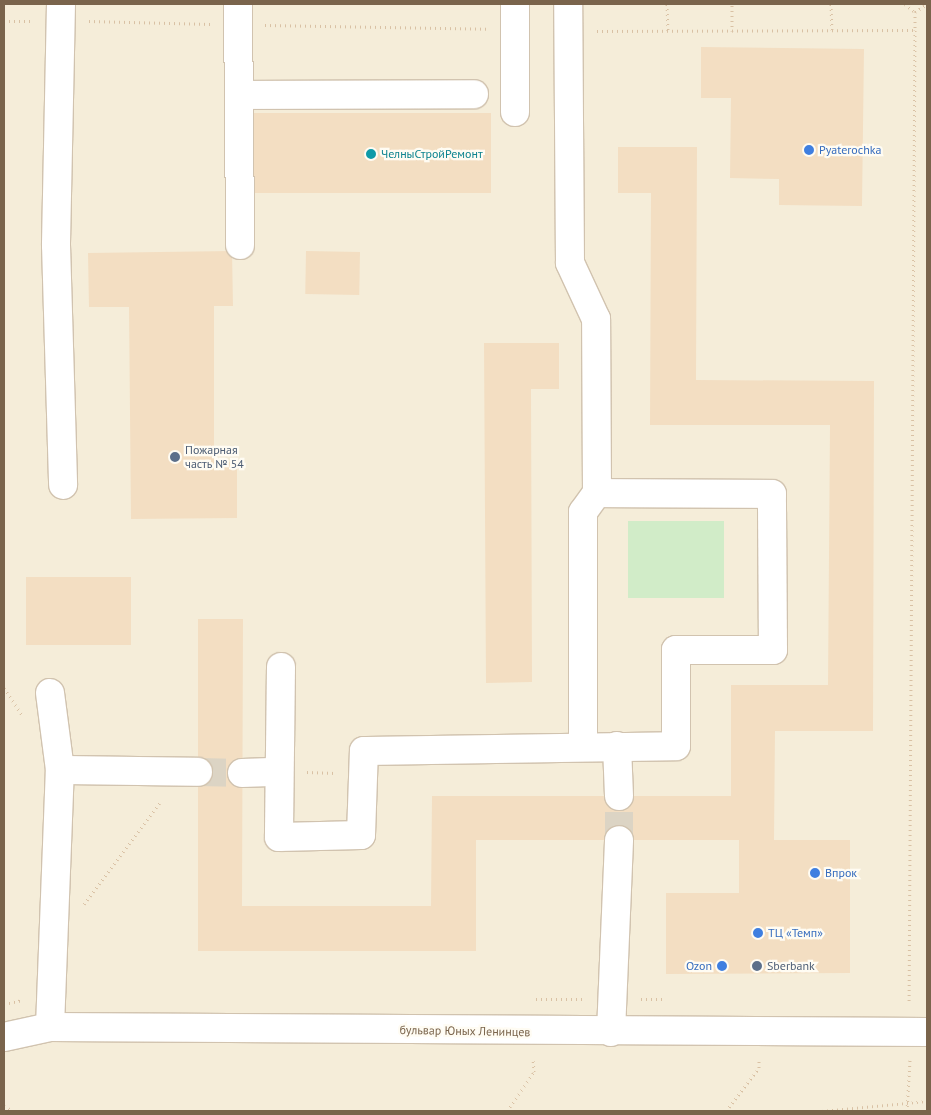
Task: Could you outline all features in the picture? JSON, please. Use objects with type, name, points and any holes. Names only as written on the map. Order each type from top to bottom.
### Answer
[{"type":"street","points":[[238,4],[240,245]]},
{"type":"street","points":[[515,4],[515,112]]},
{"type":"street","points":[[568,4],[570,263],[596,319],[597,493],[583,512],[584,746]]},
{"type":"street","points":[[62,15],[56,245],[63,485]]},
{"type":"street","points":[[239,95],[474,94]]},
{"type":"street","points":[[281,667],[278,772],[279,837],[361,836],[364,751],[676,746],[676,650],[773,650],[772,494],[597,493]]},
{"type":"street","points":[[50,693],[60,770],[50,1027]]},
{"type":"street","points":[[617,746],[619,796]]},
{"type":"street","points":[[60,770],[190,772]]},
{"type":"street","points":[[242,772],[278,772]]},
{"type":"street","points":[[611,1032],[619,840]]},
{"type":"street","name":"бульвар Юных Ленинцев","points":[[4,1037],[50,1027],[611,1032],[918,1032]]},
{"type":"path","points":[[668,4],[668,31]]},
{"type":"path","points":[[732,4],[732,31]]},
{"type":"path","points":[[831,4],[832,30]]},
{"type":"path","points":[[905,4],[914,12],[915,30],[918,1032],[910,1102],[907,1111]]},
{"type":"path","points":[[914,12],[927,4]]},
{"type":"path","points":[[4,21],[62,15],[216,24]]},
{"type":"path","points":[[260,24],[492,29]]},
{"type":"path","points":[[588,31],[915,30]]},
{"type":"path","points":[[82,907],[190,772]]},
{"type":"path","points":[[278,772],[363,773]]},
{"type":"path","points":[[822,1111],[927,1101]]},
{"type":"path","points":[[4,1106],[13,1111]]},
{"type":"shaded area","points":[[4,4],[927,4],[927,1111],[4,1111]]},
{"type":"green space","points":[[628,521],[724,521],[724,598],[628,598]]},
{"type":"building","points":[[701,47],[864,49],[862,206],[779,205],[779,179],[730,178],[731,98],[701,98]]},
{"type":"building","name":"ЧелныСтройРемонт","points":[[252,113],[491,113],[491,193],[252,193]]},
{"type":"building","points":[[618,147],[697,147],[696,380],[874,381],[873,731],[775,731],[774,840],[850,840],[850,973],[666,974],[666,893],[739,893],[739,840],[476,840],[476,951],[198,951],[198,619],[243,619],[242,906],[431,906],[432,796],[731,796],[731,685],[828,685],[830,425],[650,425],[651,193],[618,193]]},
{"type":"building","points":[[232,251],[233,306],[214,306],[214,462],[237,462],[237,518],[131,519],[129,307],[89,307],[88,253]]},
{"type":"building","points":[[306,251],[360,252],[359,295],[305,294]]},
{"type":"building","points":[[484,343],[559,343],[559,389],[531,389],[532,682],[486,683]]},
{"type":"building","points":[[26,577],[131,577],[131,645],[26,645]]},
{"type":"tunnel","points":[[198,772],[242,773]]},
{"type":"tunnel","points":[[619,796],[619,840]]},
{"type":"place","name":"Pyaterochka","points":[[809,150]]},
{"type":"place","name":"ЧелныСтройРемонт","points":[[371,154]]},
{"type":"place","name":"Пожарная часть № 54","points":[[175,457]]},
{"type":"place","name":"Впрок","points":[[815,873]]},
{"type":"place","name":"ТЦ «Темп»","points":[[758,933]]},
{"type":"place","name":"Ozon","points":[[722,966]]},
{"type":"place","name":"Sberbank","points":[[757,966]]}]
